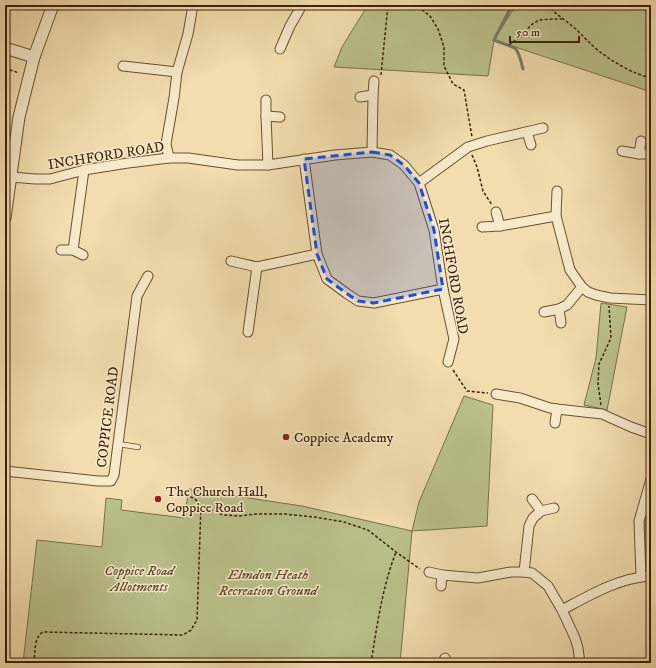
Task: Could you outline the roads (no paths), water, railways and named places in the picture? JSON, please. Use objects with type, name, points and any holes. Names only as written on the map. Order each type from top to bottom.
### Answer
[{"type":"street","points":[[5,218],[19,117],[34,57],[53,5]]},
{"type":"street","points":[[169,158],[166,144],[177,72],[188,34],[193,5]]},
{"type":"street","points":[[280,48],[302,5]]},
{"type":"street","points":[[5,48],[34,57]]},
{"type":"street","points":[[122,66],[177,72]]},
{"type":"street","points":[[372,152],[374,81]]},
{"type":"street","points":[[360,96],[373,95]]},
{"type":"street","points":[[266,100],[268,165]]},
{"type":"street","points":[[266,116],[280,117]]},
{"type":"street","points":[[419,183],[471,146],[543,128]]},
{"type":"street","points":[[528,132],[531,145]]},
{"type":"street","points":[[639,154],[641,141]]},
{"type":"street","points":[[622,151],[639,154],[651,154]]},
{"type":"street","name":"INCHFORD ROAD","points":[[11,177],[50,179],[84,170],[169,158],[188,158],[238,165],[268,165],[335,155],[372,152],[390,155],[404,166],[419,183],[434,230],[443,289],[454,339],[448,362]]},
{"type":"street","points":[[304,160],[317,254],[327,279],[358,301],[374,303],[443,289]]},
{"type":"street","points":[[73,250],[84,170]]},
{"type":"street","points":[[557,191],[556,216],[570,270],[582,287],[588,292],[610,298],[651,300]]},
{"type":"street","points":[[496,212],[500,226]]},
{"type":"street","points":[[482,227],[500,226],[556,216]]},
{"type":"street","points":[[60,250],[73,250],[83,255]]},
{"type":"street","points":[[231,261],[257,267],[317,254]]},
{"type":"street","points":[[248,332],[257,267]]},
{"type":"street","name":"COPPICE ROAD","points":[[5,471],[98,481],[111,481],[114,475],[137,296],[148,276]]},
{"type":"street","points":[[544,312],[559,309],[567,305],[582,287]]},
{"type":"street","points":[[559,309],[561,323]]},
{"type":"street","points":[[496,394],[520,398],[550,408],[602,414],[651,434]]},
{"type":"street","points":[[555,423],[557,409]]},
{"type":"street","points":[[641,577],[639,521],[651,479]]},
{"type":"street","points":[[532,499],[541,511]]},
{"type":"street","points":[[524,572],[529,526],[533,518],[541,511],[554,508]]},
{"type":"street","points":[[429,572],[442,575],[478,578],[511,572],[532,573],[548,586],[562,610],[575,638],[580,663]]},
{"type":"street","points":[[441,586],[442,575]]},
{"type":"street","points":[[562,610],[602,589],[626,580],[651,576]]},
{"type":"lane","points":[[118,444],[138,447]]},
{"type":"lane","points":[[641,512],[651,514]]},
{"type":"waterway","points":[[512,5],[494,40],[515,48],[519,55],[523,69]]},
{"type":"place","name":"Coppice Academy","points":[[286,437]]},
{"type":"place","name":"The Church Hall, Coppice Road","points":[[158,499]]},
{"type":"park label","name":"Coppice Road Allotments","points":[[139,578]]},
{"type":"park label","name":"Elmdon Heath Recreation Ground","points":[[268,582]]}]
